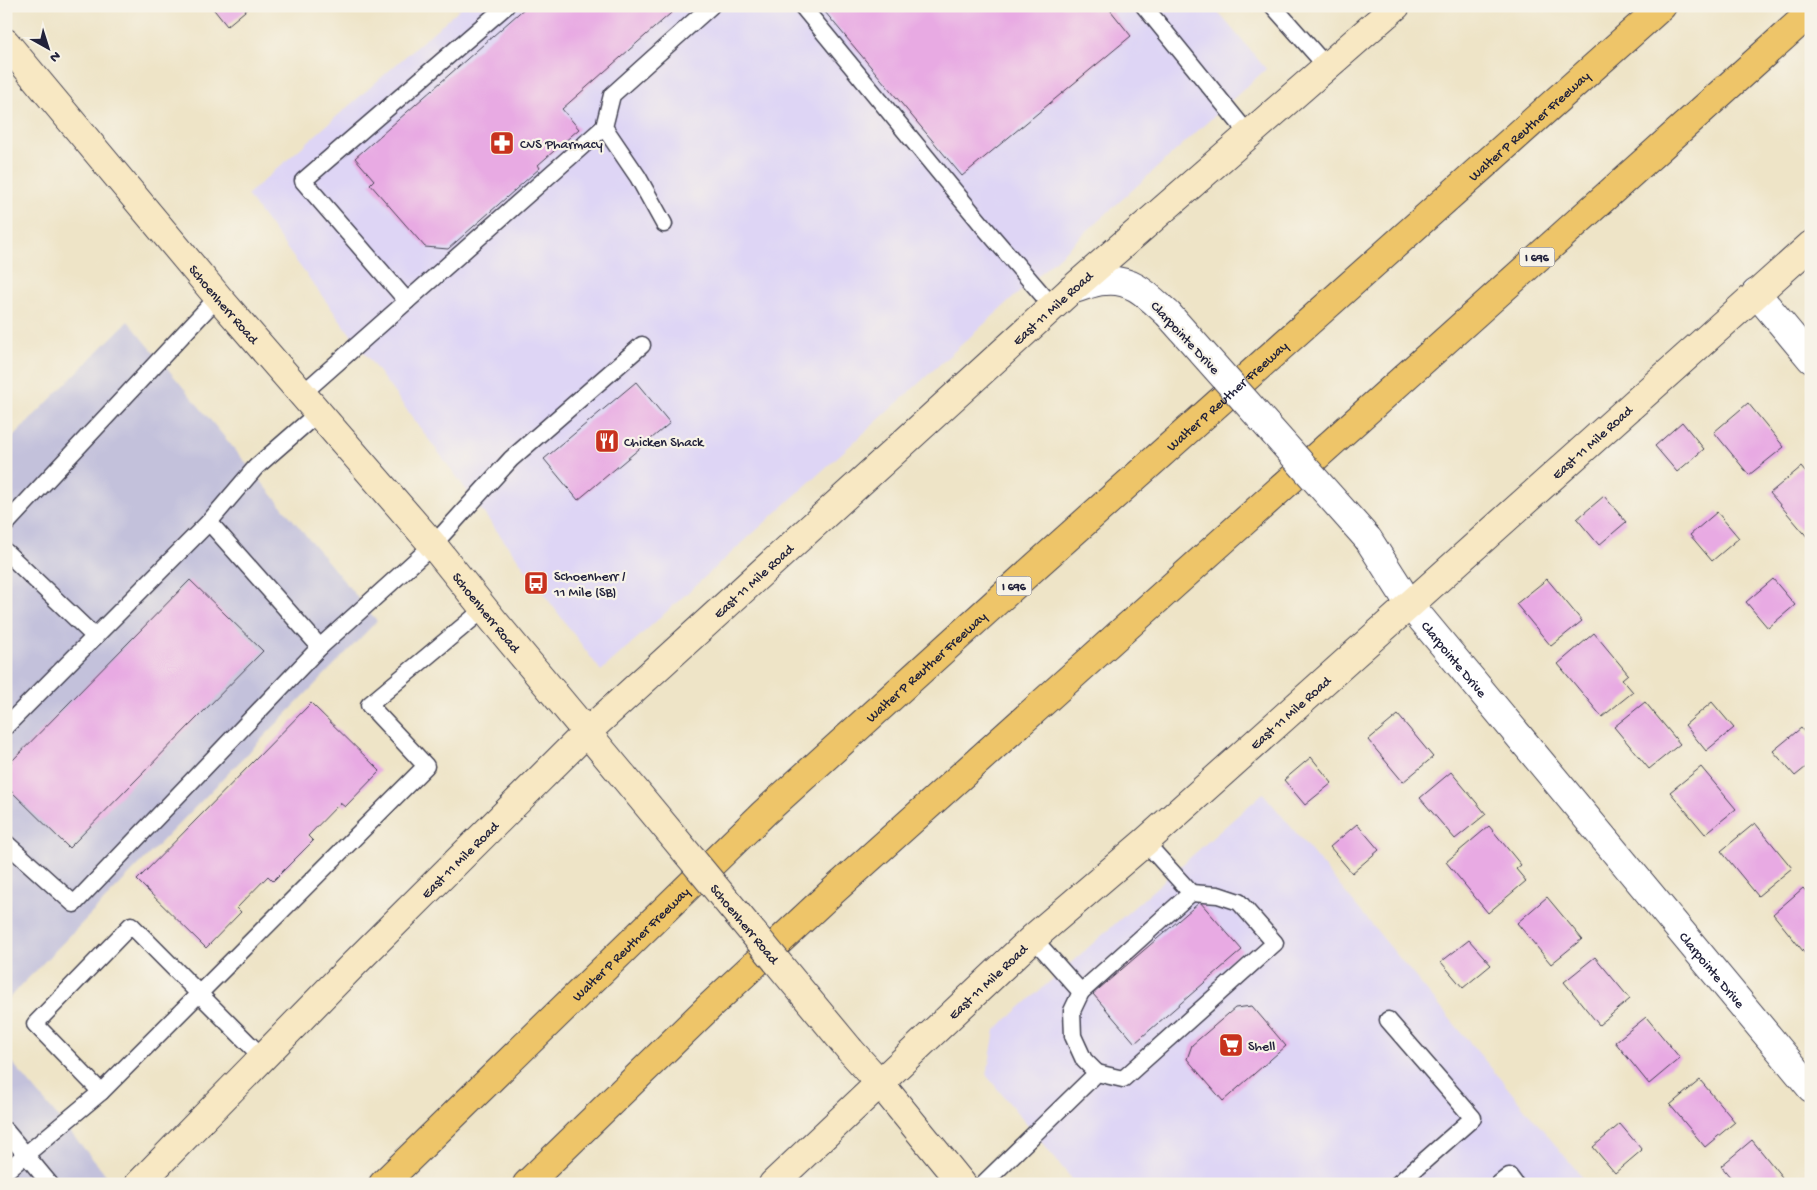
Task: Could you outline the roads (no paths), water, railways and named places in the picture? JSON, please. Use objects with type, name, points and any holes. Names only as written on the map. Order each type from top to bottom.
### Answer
[{"type":"highway","name":"Walter P Reuther Freeway","points":[[382,1184],[764,813],[1037,565],[1662,6]]},
{"type":"highway","name":"I 696","points":[[527,1184],[709,1007],[831,893],[1666,140],[1811,12]]},
{"type":"main road","name":"East 11 Mile Road","points":[[139,1184],[354,964],[586,733],[1062,298],[1396,6]]},
{"type":"main road","name":"Schoenherr Road","points":[[6,43],[218,297],[433,545],[586,733],[850,1050],[879,1082],[962,1184]]},
{"type":"main road","name":"East 11 Mile Road","points":[[773,1184],[1033,938],[1145,842],[1811,244]]},
{"type":"street","name":"Clarpointe Drive","points":[[1062,298],[1105,281],[1126,282],[1142,290],[1168,314],[1368,539],[1410,605],[1811,1088]]},
{"type":"street","points":[[1756,293],[1811,359]]},
{"type":"lane","points":[[406,302],[303,180],[506,6]]},
{"type":"lane","points":[[6,726],[209,522],[311,402],[406,302],[604,127],[612,95],[711,6]]},
{"type":"lane","points":[[802,6],[984,228],[1062,298]]},
{"type":"lane","points":[[1144,6],[1249,135]]},
{"type":"lane","points":[[1273,6],[1327,67]]},
{"type":"lane","points":[[604,127],[638,177],[664,224]]},
{"type":"lane","points":[[6,524],[218,297]]},
{"type":"lane","points":[[6,843],[74,904],[320,647],[433,545],[511,459],[642,346]]},
{"type":"lane","points":[[209,522],[320,647]]},
{"type":"lane","points":[[6,552],[94,637]]},
{"type":"lane","points":[[6,1171],[101,1092],[426,766],[369,705],[484,609]]},
{"type":"lane","points":[[1145,842],[1191,893],[1218,895],[1239,902],[1275,943],[1123,1079],[1097,1073],[1084,1060],[1073,1036],[1072,1011],[1081,992],[1191,893]]},
{"type":"lane","points":[[101,1092],[35,1024],[131,925],[263,1058]]},
{"type":"lane","points":[[1033,938],[1081,992]]},
{"type":"lane","points":[[1388,1020],[1473,1118],[1398,1184]]},
{"type":"lane","points":[[983,1184],[1097,1073]]},
{"type":"lane","points":[[6,1131],[50,1184]]},
{"type":"lane","points":[[1499,1184],[1508,1176],[1515,1184]]},
{"type":"place","name":"CVS Pharmacy","points":[[502,143]]},
{"type":"place","name":"Chicken Shack","points":[[607,441]]},
{"type":"place","name":"Schoenherr / 11 Mile (SB)","points":[[536,583]]},
{"type":"place","name":"Shell","points":[[1231,1045]]}]
